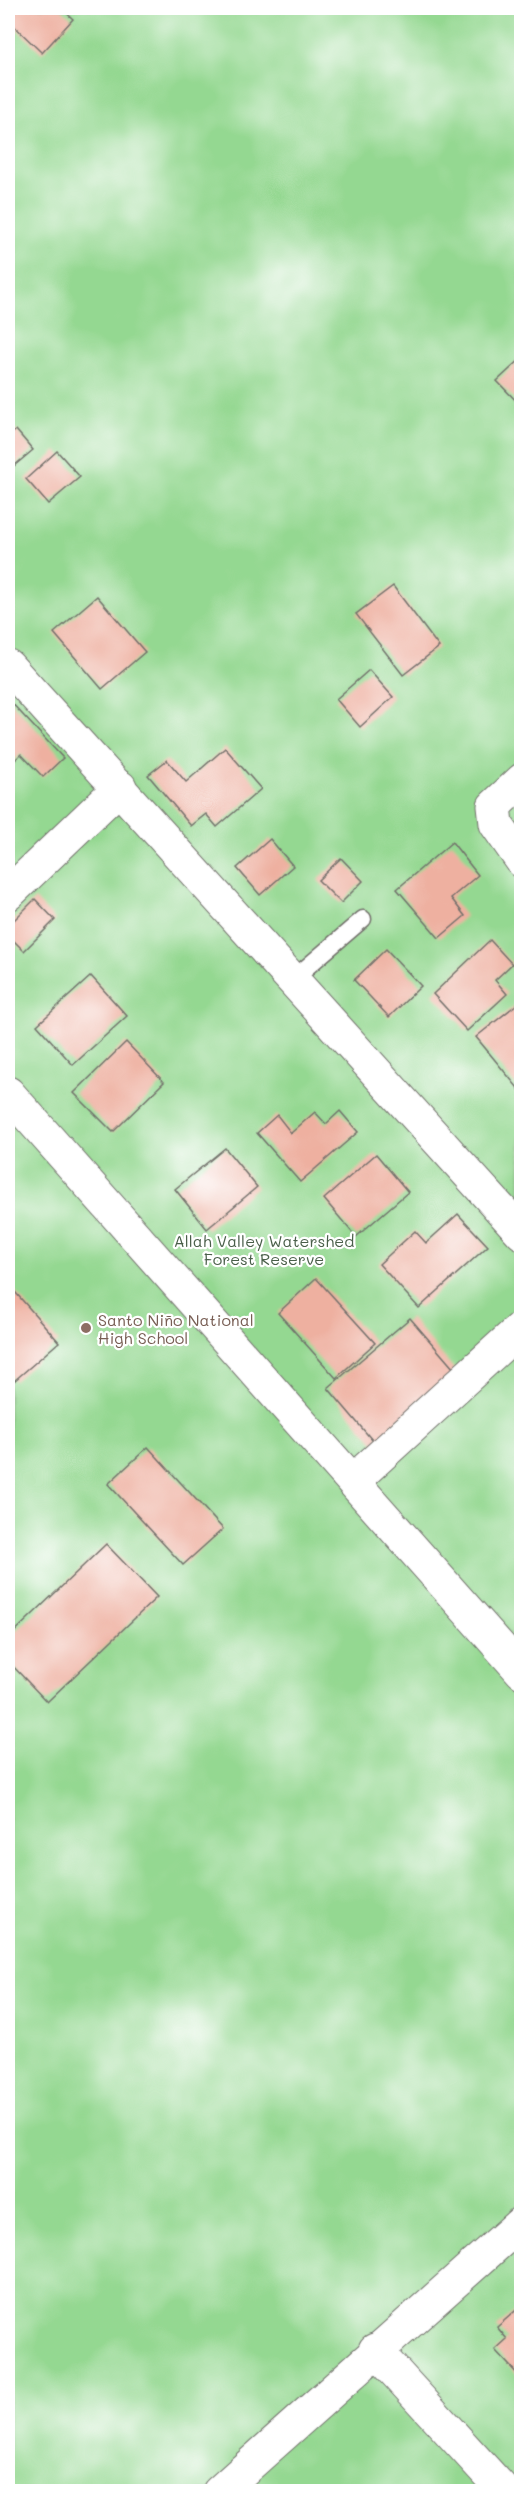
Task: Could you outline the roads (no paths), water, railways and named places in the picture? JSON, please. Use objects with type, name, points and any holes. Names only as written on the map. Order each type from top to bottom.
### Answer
[{"type":"street","points":[[8,666],[522,1233]]},
{"type":"street","points":[[522,780],[494,806],[496,824],[522,861]]},
{"type":"street","points":[[8,894],[120,788]]},
{"type":"street","points":[[8,1093],[522,1672]]},
{"type":"street","points":[[353,1481],[522,1327]]},
{"type":"street","points":[[219,2492],[375,2350],[522,2222]]},
{"type":"street","points":[[375,2350],[505,2492]]},
{"type":"lane","points":[[293,979],[363,919]]},
{"type":"place","name":"Santo Niño National High School","points":[[86,1328]]},
{"type":"park label","name":"Allah Valley Watershed Forest Reserve","points":[[264,1249]]}]
